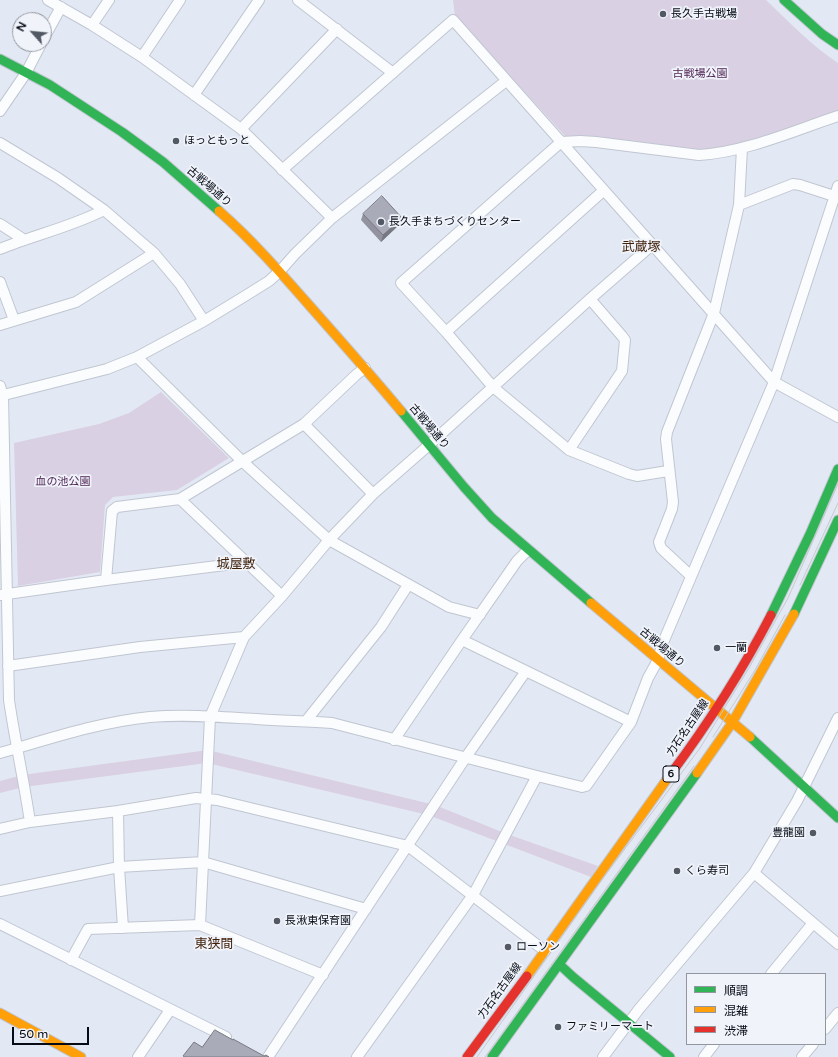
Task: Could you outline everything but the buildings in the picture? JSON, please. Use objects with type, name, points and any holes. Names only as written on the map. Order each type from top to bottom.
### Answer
[{"type":"street","points":[[48,0],[142,57],[241,129],[332,218]]},
{"type":"street","points":[[92,26],[109,0]]},
{"type":"street","points":[[142,57],[180,0]]},
{"type":"street","points":[[194,95],[259,0]]},
{"type":"street","points":[[298,0],[393,73]]},
{"type":"street","points":[[784,0],[822,34],[838,45]]},
{"type":"street","points":[[52,23],[61,7]]},
{"type":"street","points":[[282,170],[452,20],[774,382],[838,417]]},
{"type":"street","points":[[241,129],[337,30]]},
{"type":"street","points":[[0,111],[26,73],[37,52]]},
{"type":"street","name":"古戦場通り","points":[[0,59],[50,85],[122,132],[163,162],[245,234],[280,271],[365,368],[464,487],[492,518],[748,735],[838,818]]},
{"type":"street","points":[[30,822],[24,782],[16,748],[9,700],[4,594],[1,393],[107,369],[137,357],[204,321],[269,281],[332,218],[506,81]]},
{"type":"street","points":[[668,471],[637,476],[569,450],[493,387],[446,332],[400,283],[560,142],[596,142],[699,155],[715,154],[742,148],[838,116]]},
{"type":"street","points":[[0,143],[58,178],[104,210],[154,253],[180,284],[204,321]]},
{"type":"street","points":[[691,576],[660,548],[659,542],[672,509],[673,502],[668,471],[666,439],[667,432],[714,313],[739,205],[742,148]]},
{"type":"street","points":[[739,205],[794,184],[800,184],[834,196]]},
{"type":"street","points":[[0,753],[90,727],[113,722],[151,717],[210,717],[306,721],[332,723],[537,776],[582,787],[586,786],[631,722],[648,678],[658,660],[662,645],[774,382],[838,186]]},
{"type":"street","points":[[446,332],[603,191]]},
{"type":"street","points":[[0,249],[23,239],[91,217],[104,210]]},
{"type":"street","points":[[0,224],[23,239]]},
{"type":"street","points":[[200,925],[210,717],[244,637],[252,626],[282,596],[329,540],[373,494],[652,245]]},
{"type":"street","points":[[0,325],[76,302],[154,253]]},
{"type":"street","points":[[0,282],[14,320]]},
{"type":"street","points":[[569,450],[622,371],[625,340],[590,299]]},
{"type":"street","points":[[137,357],[242,462],[329,540],[449,607],[480,615]]},
{"type":"street","points":[[106,580],[112,511],[117,507],[180,499],[304,424],[365,368]]},
{"type":"street","points":[[304,424],[373,494]]},
{"type":"street","name":"力石名古屋線","points":[[467,1057],[545,951],[700,734],[716,709],[758,640],[780,599],[838,469]]},
{"type":"street","points":[[180,499],[282,596]]},
{"type":"street","name":"6","points":[[492,1057],[732,723],[799,605],[838,520]]},
{"type":"street","points":[[394,740],[517,561],[528,550]]},
{"type":"street","points":[[4,594],[225,565],[247,564]]},
{"type":"street","points":[[306,721],[381,627],[408,585]]},
{"type":"street","points":[[8,666],[140,647],[244,637]]},
{"type":"street","points":[[462,640],[631,722]]},
{"type":"street","points":[[264,1056],[323,975],[466,757],[526,671]]},
{"type":"street","points":[[604,1057],[628,1024],[754,873],[804,787],[838,720]]},
{"type":"street","points":[[357,1057],[473,895],[537,776]]},
{"type":"street","points":[[0,829],[30,822],[118,811],[196,798],[236,804],[408,846],[545,951]]},
{"type":"street","points":[[118,811],[119,867],[123,928]]},
{"type":"street","points":[[0,891],[119,867],[203,862],[366,909]]},
{"type":"street","points":[[754,873],[838,944]]},
{"type":"street","points":[[772,973],[813,923]]},
{"type":"street","points":[[0,924],[238,1043]]},
{"type":"street","points":[[71,960],[88,929],[200,925],[323,975]]},
{"type":"street","points":[[558,964],[628,1024],[670,1057]]},
{"type":"street","points":[[138,1057],[170,1010]]},
{"type":"street","points":[[0,1013],[81,1057]]},
{"type":"street","points":[[826,1028],[838,1013]]},
{"type":"street","points":[[704,1057],[713,1045]]},
{"type":"street","points":[[802,1057],[812,1045]]},
{"type":"green space","name":"古戦場公園","points":[[453,0],[766,0],[809,41],[838,63],[838,113],[753,141],[701,150],[605,138],[566,137],[455,17]]},
{"type":"green space","name":"血の池公園","points":[[161,392],[229,458],[177,490],[113,497],[105,505],[100,572],[18,586],[14,443],[99,424],[129,413]]},
{"type":"green space","points":[[208,750],[435,805],[507,834],[598,866],[591,877],[428,815],[207,763],[24,787],[0,793],[0,781],[22,775]]},
{"type":"tram line","points":[[477,1057],[604,877],[700,748],[749,668],[788,598],[838,484]]},
{"type":"tram line","points":[[800,585],[838,503]]},
{"type":"tram line","points":[[713,737],[755,670],[785,615]]},
{"type":"tram line","points":[[485,1057],[694,766]]},
{"type":"traffic: fast","points":[[784,0],[822,34],[838,45]]},
{"type":"traffic: fast","points":[[0,59],[50,85],[122,132],[163,162],[219,211]]},
{"type":"traffic: fast","points":[[401,411],[464,487],[492,518],[591,603]]},
{"type":"traffic: fast","points":[[771,615],[810,534],[838,469]]},
{"type":"traffic: fast","points":[[794,614],[838,520]]},
{"type":"traffic: fast","points":[[750,737],[838,818]]},
{"type":"traffic: fast","points":[[492,1057],[697,773]]},
{"type":"traffic: fast","points":[[559,964],[670,1057]]},
{"type":"traffic: slow","points":[[219,211],[243,233],[276,268],[401,411]]},
{"type":"traffic: slow","points":[[591,603],[750,737]]},
{"type":"traffic: slow","points":[[697,773],[732,723],[794,614]]},
{"type":"traffic: slow","points":[[527,976],[670,775]]},
{"type":"traffic: slow","points":[[0,1013],[81,1057]]},
{"type":"traffic: jam","points":[[670,775],[724,697],[771,615]]},
{"type":"traffic: jam","points":[[467,1057],[527,976]]},
{"type":"place","name":"長久手古戦場","points":[[663,14]]},
{"type":"place","name":"ほっともっと","points":[[176,141]]},
{"type":"place","name":"長久手まちづくりセンター","points":[[381,222]]},
{"type":"place","name":"一蘭","points":[[717,648]]},
{"type":"place","name":"豊龍園","points":[[813,833]]},
{"type":"place","name":"くら寿司","points":[[677,871]]},
{"type":"place","name":"長湫東保育園","points":[[277,921]]},
{"type":"place","name":"ローソン","points":[[508,947]]},
{"type":"place","name":"ファミリーマート","points":[[558,1027]]},
{"type":"district","name":"武蔵塚","points":[[641,248]]},
{"type":"district","name":"城屋敷","points":[[236,565]]},
{"type":"district","name":"東狭間","points":[[214,945]]}]
